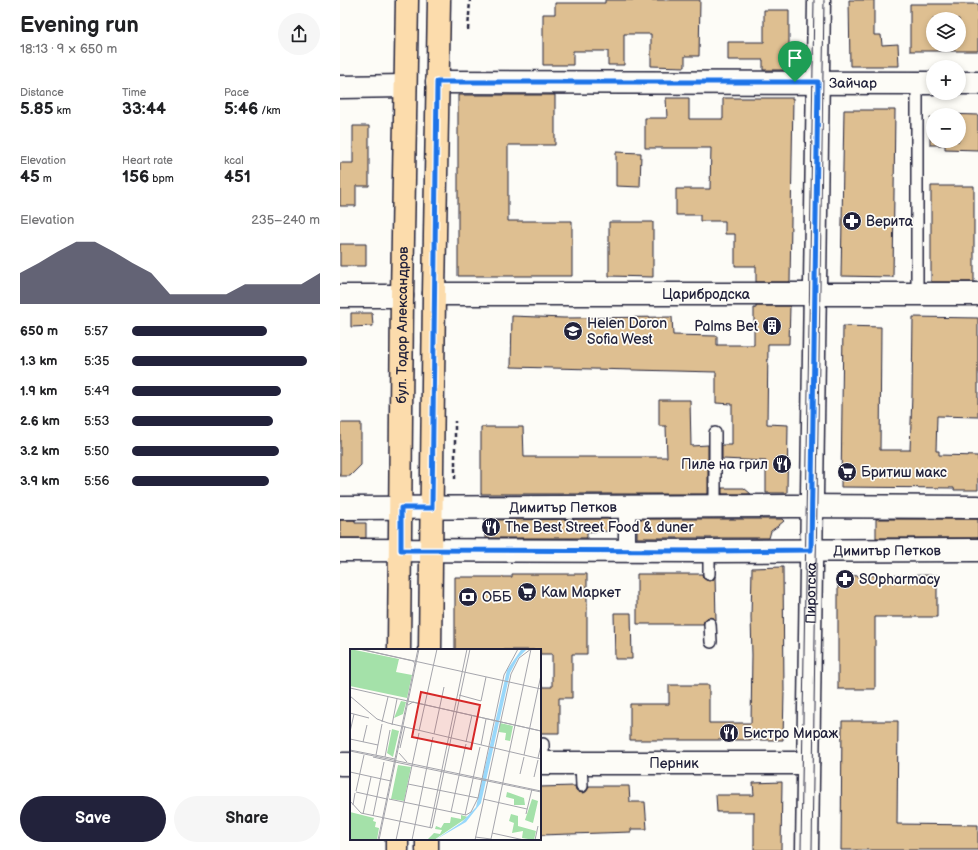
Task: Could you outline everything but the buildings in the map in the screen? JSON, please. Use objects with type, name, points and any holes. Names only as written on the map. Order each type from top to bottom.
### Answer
[{"type":"main road","name":"бул. Тодор Александров","points":[[399,649],[402,296],[407,0]]},
{"type":"main road","points":[[430,649],[439,0]]},
{"type":"main road","points":[[427,850],[428,840]]},
{"type":"street","name":"Пиротска","points":[[807,850],[819,0]]},
{"type":"street","name":"Зайчар","points":[[437,82],[925,83]]},
{"type":"street","points":[[966,83],[978,83]]},
{"type":"street","points":[[340,87],[405,86]]},
{"type":"street","name":"Царибродска","points":[[434,294],[978,294]]},
{"type":"street","points":[[340,296],[402,296]]},
{"type":"street","name":"Димитър Петков","points":[[340,508],[715,506],[978,507]]},
{"type":"street","points":[[627,507],[627,551]]},
{"type":"street","name":"Димитър Петков","points":[[340,550],[978,550]]},
{"type":"street","name":"Перник","points":[[542,757],[581,763],[808,763]]},
{"type":"lane","points":[[916,294],[925,83]]},
{"type":"lane","points":[[715,433],[715,506]]},
{"type":"lane","points":[[709,551],[709,574]]},
{"type":"lane","points":[[710,624],[711,642]]},
{"type":"lane","points":[[581,763],[582,786]]},
{"type":"path","points":[[468,30],[470,0]]},
{"type":"path","points":[[454,479],[455,421]]},
{"type":"tram line","points":[[801,850],[814,0]]},
{"type":"tram line","points":[[812,850],[824,0]]},
{"type":"place","name":"Верита","points":[[852,221]]},
{"type":"place","name":"Palms Bet","points":[[772,326]]},
{"type":"place","name":"Helen Doron Sofia West","points":[[573,331]]},
{"type":"place","name":"Пиле на грил","points":[[782,464]]},
{"type":"place","name":"Бритиш макс","points":[[847,472]]},
{"type":"place","name":"The Best Street Food & duner","points":[[491,527]]},
{"type":"place","name":"SOpharmacy","points":[[845,579]]},
{"type":"place","name":"Кам Маркет","points":[[527,592]]},
{"type":"place","name":"ОББ","points":[[468,597]]},
{"type":"place","name":"Бистро Мираж","points":[[729,733]]},
{"type":"route","points":[[437,82],[795,82],[818,82],[811,550],[401,550],[401,508],[432,508],[437,82]]}]
